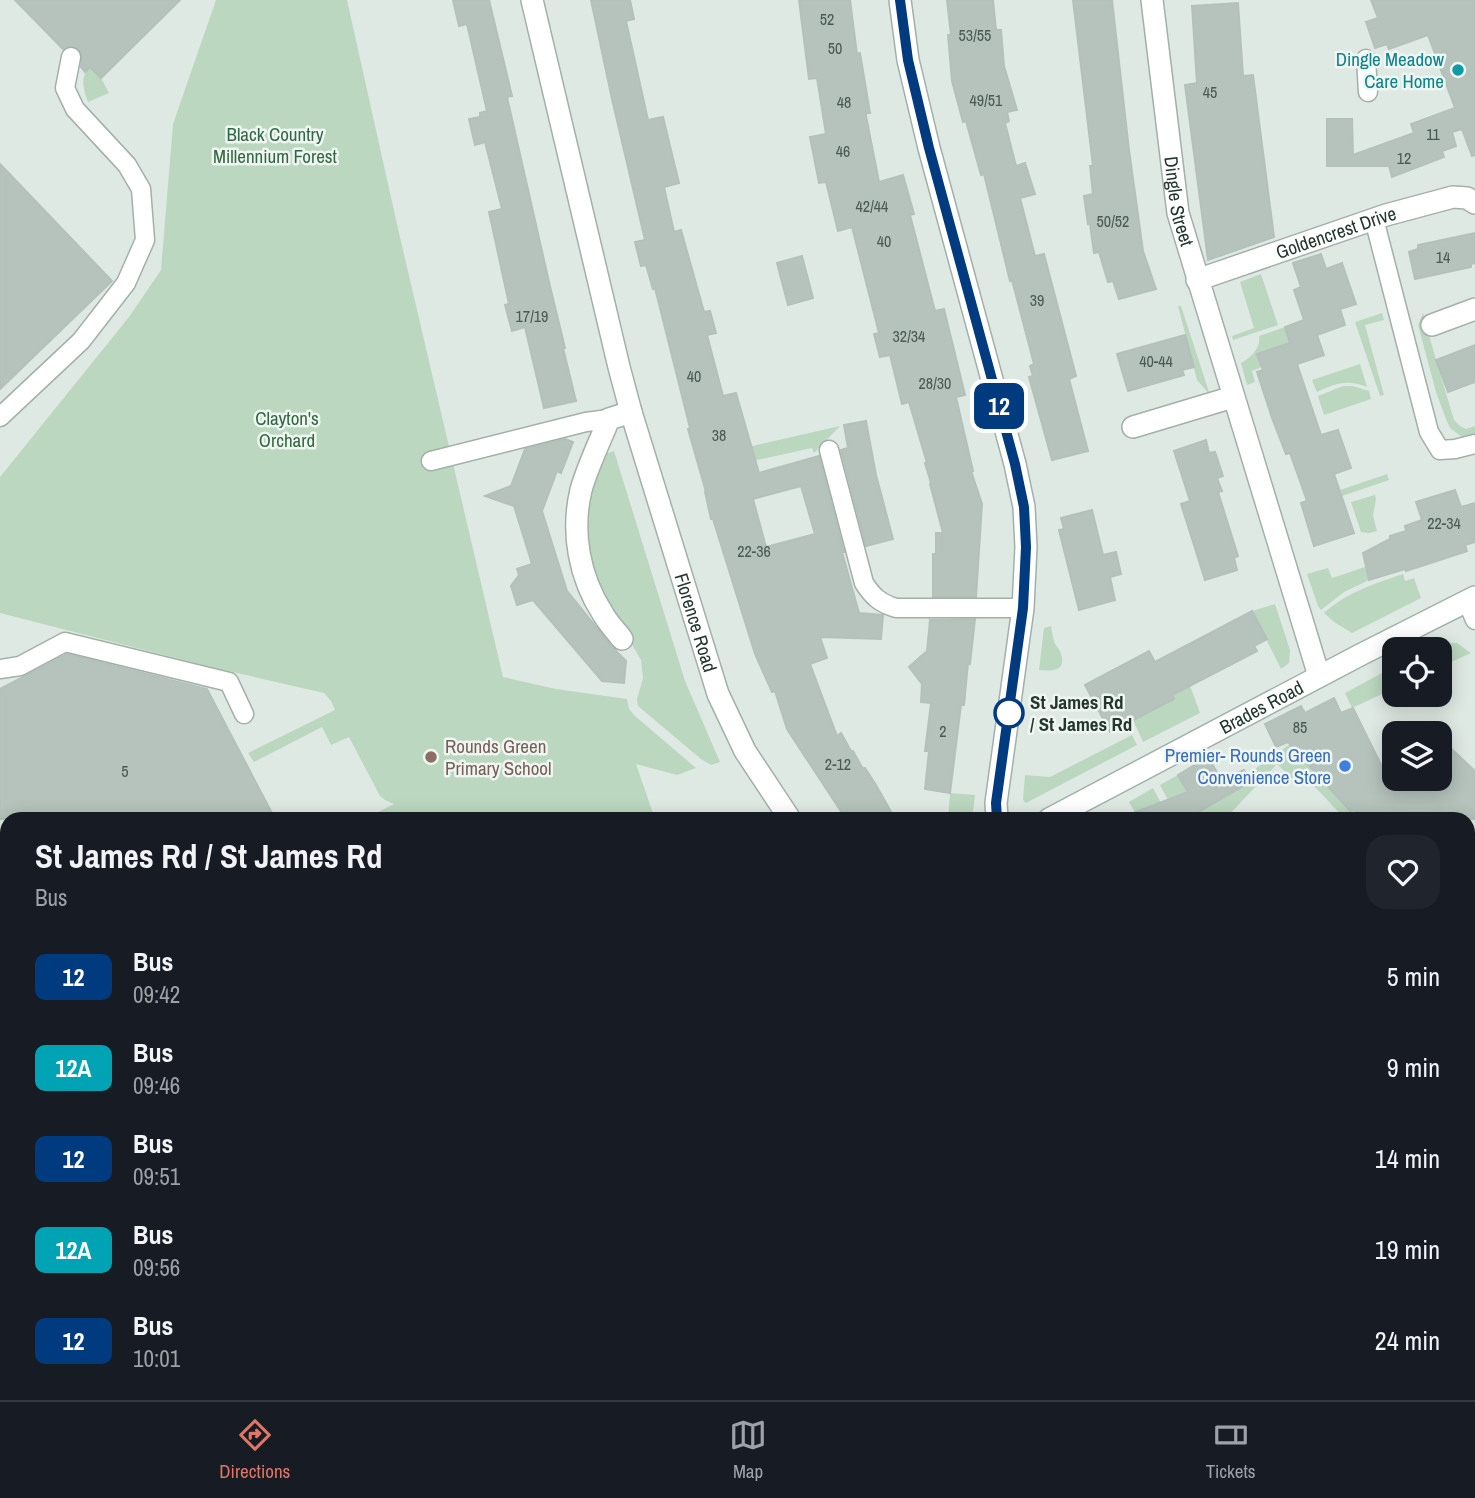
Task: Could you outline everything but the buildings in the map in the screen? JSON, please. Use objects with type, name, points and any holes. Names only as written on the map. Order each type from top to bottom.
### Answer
[{"type":"street","name":"Florence Road","points":[[532,0],[631,412],[718,694],[745,751],[785,812]]},
{"type":"street","points":[[900,0],[908,60],[923,123],[1022,498],[1026,547],[1023,608],[997,812]]},
{"type":"street","name":"Dingle Street","points":[[1152,0],[1178,213],[1319,676]]},
{"type":"street","name":"Goldencrest Drive","points":[[1197,280],[1374,219],[1453,197],[1468,198],[1475,203]]},
{"type":"street","points":[[1432,325],[1475,309]]},
{"type":"street","points":[[1133,427],[1233,397]]},
{"type":"street","points":[[622,639],[602,613],[588,583],[579,554],[576,523],[582,489],[608,419],[631,412]]},
{"type":"street","name":"Brades Road","points":[[1062,812],[1319,676],[1472,606]]},
{"type":"lane","points":[[0,417],[81,341],[126,283],[145,240],[141,189],[127,165],[75,109],[65,88],[71,57]]},
{"type":"lane","points":[[1366,59],[1368,92]]},
{"type":"lane","points":[[1374,219],[1429,432],[1440,450],[1475,444]]},
{"type":"lane","points":[[431,461],[586,422],[608,419]]},
{"type":"lane","points":[[830,450],[864,583],[873,596],[883,604],[896,608],[1023,608]]},
{"type":"lane","points":[[0,669],[20,666],[65,642],[229,682],[244,714]]},
{"type":"green space","points":[[216,0],[347,0],[503,677],[556,689],[627,699],[629,709],[635,716],[696,768],[677,775],[636,764],[653,812],[378,812],[394,804],[380,796],[349,737],[331,745],[322,727],[254,762],[248,753],[335,710],[324,693],[0,613],[0,477],[129,317],[161,270],[173,124]]},
{"type":"green space","points":[[90,67],[101,78],[109,93],[88,102],[83,79]]},
{"type":"green space","points":[[1261,274],[1278,325],[1233,340],[1232,336],[1254,328],[1240,282]]},
{"type":"green space","points":[[1178,306],[1181,306],[1210,395],[1197,380]]},
{"type":"green space","points":[[1382,313],[1384,320],[1365,325],[1384,395],[1380,396],[1355,322]]},
{"type":"green space","points":[[1423,313],[1454,420],[1466,429],[1475,426],[1475,435],[1462,437],[1450,428],[1446,419],[1418,325]]},
{"type":"green space","points":[[1285,327],[1290,343],[1258,354],[1262,367],[1252,371],[1255,382],[1247,385],[1241,363],[1254,352],[1259,336]]},
{"type":"green space","points":[[1360,364],[1367,387],[1342,383],[1317,392],[1312,380]]},
{"type":"green space","points":[[1343,386],[1369,391],[1371,399],[1324,415],[1318,396]]},
{"type":"green space","points":[[840,426],[814,453],[812,448],[730,466],[726,452]]},
{"type":"green space","points":[[614,451],[685,681],[720,762],[711,765],[638,706],[637,699],[643,678],[641,660],[595,580],[584,526],[591,486],[605,454]]},
{"type":"green space","points":[[1387,474],[1389,480],[1342,496],[1340,490]]},
{"type":"green space","points":[[1375,495],[1373,515],[1377,531],[1361,532],[1351,502]]},
{"type":"green space","points":[[1365,567],[1369,580],[1344,592],[1321,610],[1307,574],[1328,568],[1332,578]]},
{"type":"green space","points":[[1403,574],[1405,581],[1414,578],[1421,598],[1352,633],[1324,613],[1351,594]]},
{"type":"green space","points":[[1275,604],[1290,650],[1289,663],[1281,669],[1252,611]]},
{"type":"green space","points":[[1051,626],[1062,664],[1057,669],[1039,670],[1044,628]]},
{"type":"green space","points":[[1452,643],[1457,643],[1471,653],[1452,662]]},
{"type":"green space","points":[[1185,672],[1200,713],[1143,742],[1133,720],[1173,699],[1166,682]]},
{"type":"green space","points":[[1382,673],[1382,694],[1352,708],[1345,693]]},
{"type":"green space","points":[[1132,735],[1137,745],[1026,803],[1023,800],[1025,775],[1050,777]]},
{"type":"green space","points":[[1290,744],[1351,812],[1338,812],[1303,774],[1295,781],[1277,764],[1232,812],[1178,812],[1160,785],[1178,775],[1200,811],[1223,798],[1227,789]]},
{"type":"green space","points":[[1153,788],[1161,803],[1149,812],[1135,812],[1129,802]]},
{"type":"green space","points":[[950,793],[975,795],[973,812],[949,812]]},
{"type":"bus line","name":"12","points":[[900,0],[908,60],[929,148],[1015,464],[1024,507],[1026,547],[1023,608],[997,812]]},
{"type":"place","name":"Dingle Meadow Care Home","points":[[1458,70]]},
{"type":"place","name":"St James Rd / St James Rd","points":[[1009,713]]},
{"type":"place","name":"Rounds Green Primary School","points":[[431,757]]},
{"type":"place","name":"Premier- Rounds Green Convenience Store","points":[[1345,766]]},
{"type":"park label","name":"Black Country Millennium Forest","points":[[275,145]]},
{"type":"park label","name":"Clayton's Orchard","points":[[287,429]]}]
